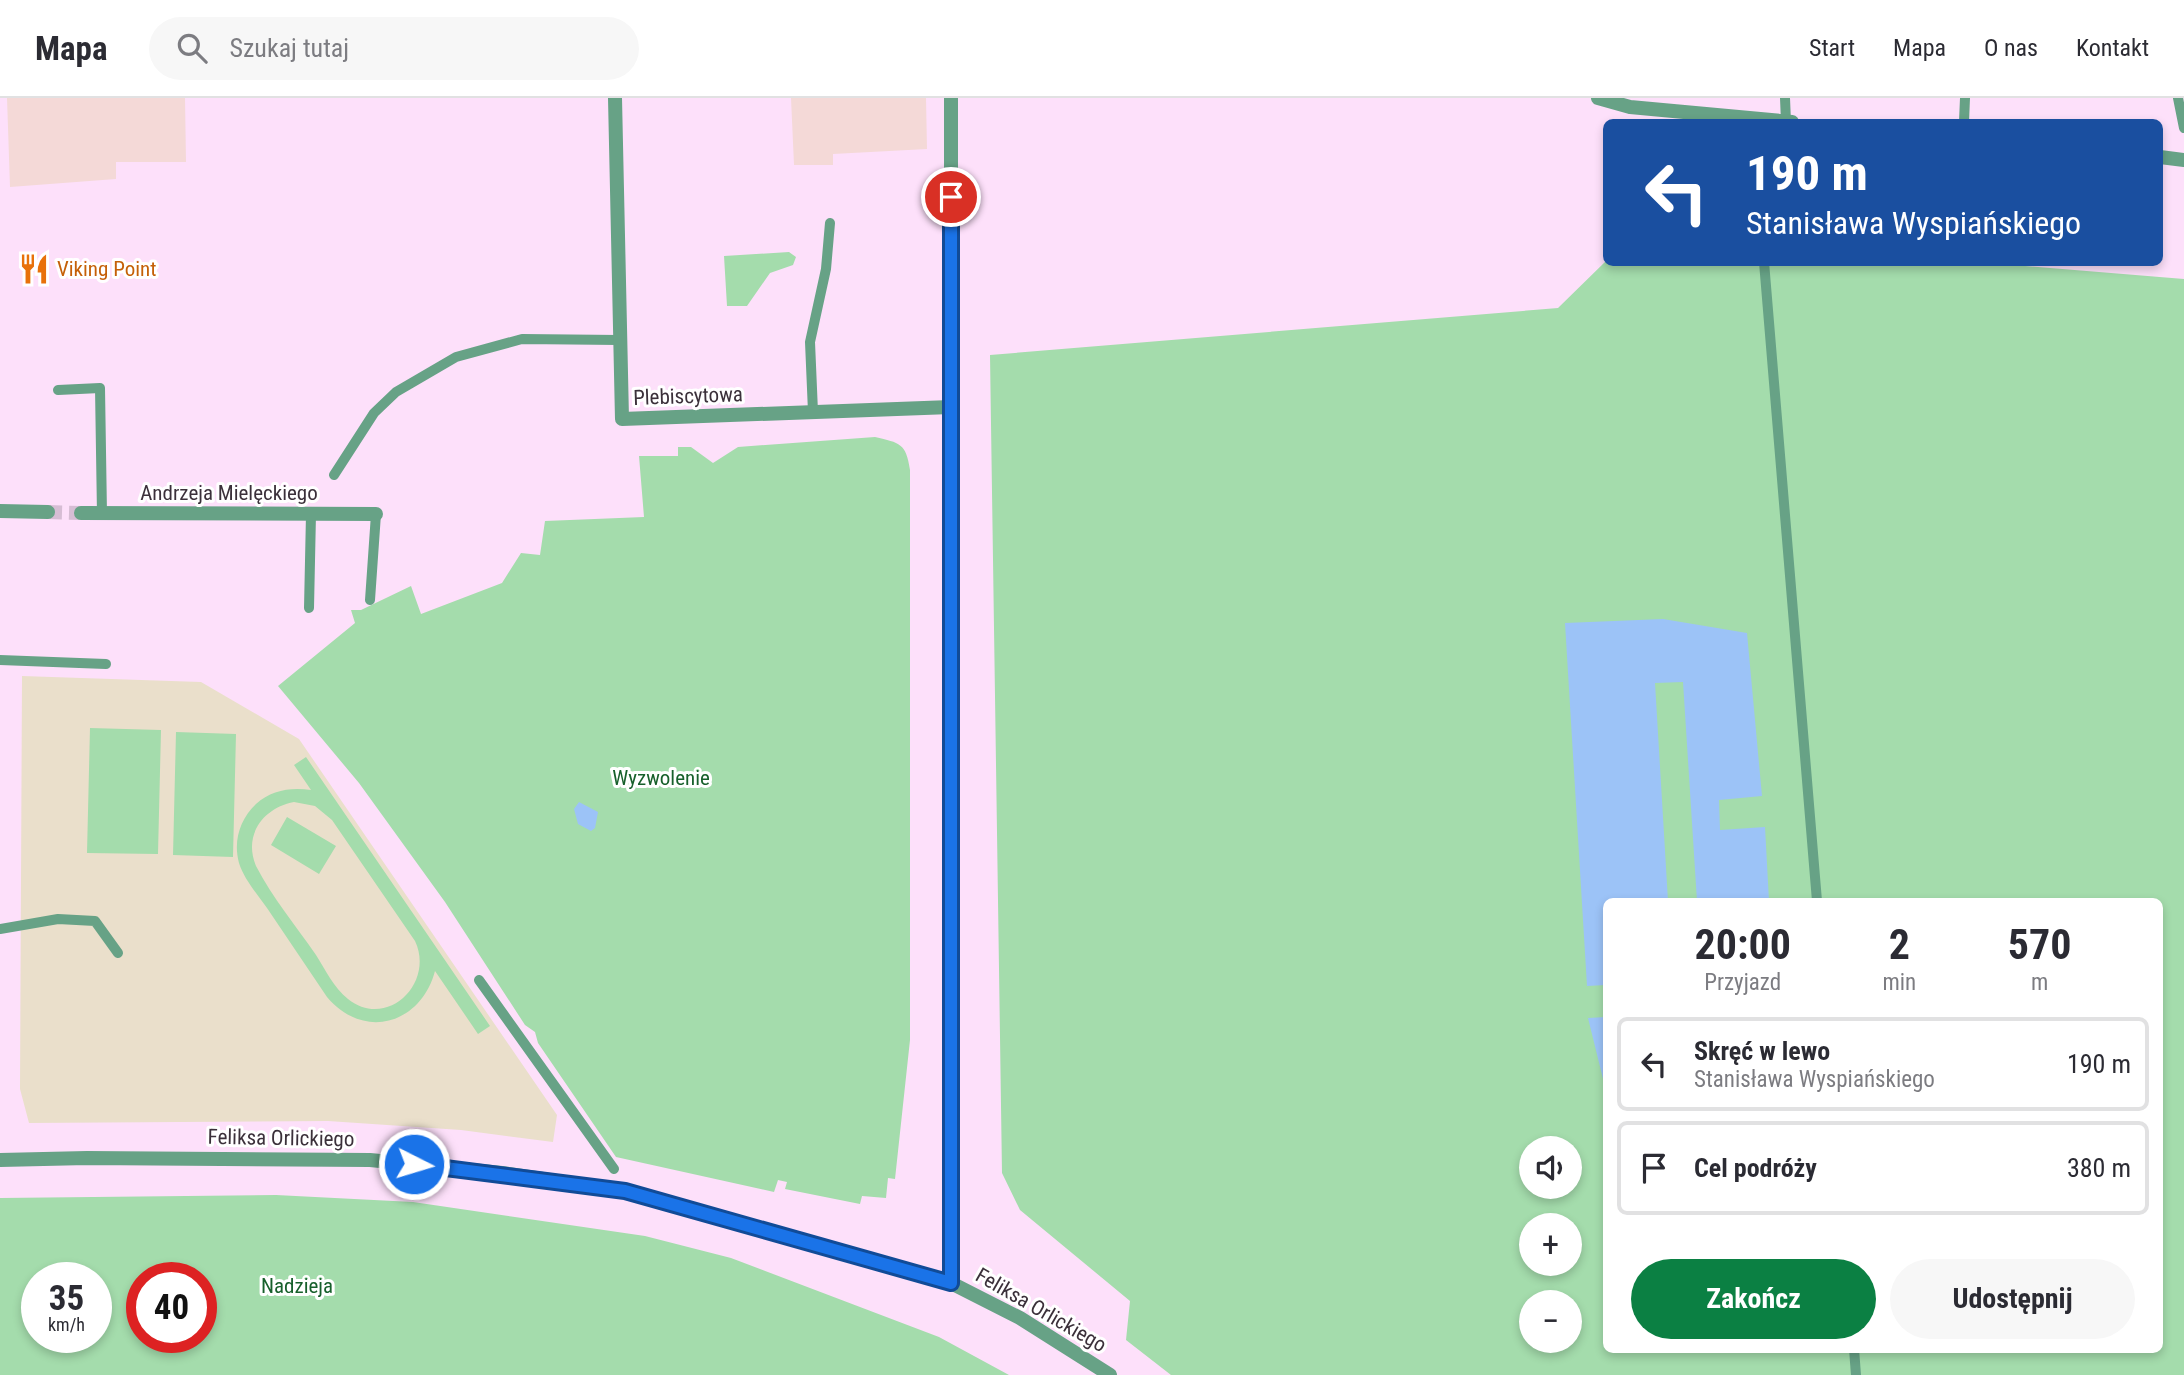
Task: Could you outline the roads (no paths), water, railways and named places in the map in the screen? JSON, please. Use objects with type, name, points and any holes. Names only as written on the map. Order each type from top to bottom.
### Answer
[{"type":"street","name":"Plebiscytowa","points":[[615,98],[622,419],[951,407]]},
{"type":"street","points":[[951,98],[951,1283]]},
{"type":"street","points":[[1598,98],[1630,107],[1741,119]]},
{"type":"street","points":[[2163,157],[2184,160]]},
{"type":"street","points":[[0,511],[48,512]]},
{"type":"street","name":"Andrzeja Mielęckiego","points":[[81,513],[376,514]]},
{"type":"street","name":"Feliksa Orlickiego","points":[[0,1160],[370,1160],[516,1175],[625,1191],[951,1283],[1020,1318],[1110,1375]]},
{"type":"lane","points":[[1785,98],[1786,119]]},
{"type":"lane","points":[[1964,119],[1965,98]]},
{"type":"lane","points":[[2178,98],[2184,128]]},
{"type":"lane","points":[[813,412],[810,342],[824,282],[830,223]]},
{"type":"lane","points":[[1764,266],[1817,898]]},
{"type":"lane","points":[[334,475],[374,413],[406,386],[456,357],[522,339],[619,341]]},
{"type":"lane","points":[[58,390],[100,388],[102,514]]},
{"type":"lane","points":[[309,608],[311,514]]},
{"type":"lane","points":[[370,600],[376,514]]},
{"type":"lane","points":[[0,660],[106,664]]},
{"type":"lane","points":[[0,929],[58,919],[95,922],[118,953]]},
{"type":"lane","points":[[479,980],[614,1169]]},
{"type":"lane","points":[[1854,1353],[1856,1375]]},
{"type":"water","points":[[1663,619],[1747,633],[1762,796],[1719,800],[1720,830],[1765,827],[1769,898],[1697,898],[1683,682],[1655,683],[1668,898],[1603,898],[1603,985],[1587,986],[1565,623]]},
{"type":"water","points":[[579,802],[598,812],[595,828],[591,831],[578,824],[574,809]]},
{"type":"water","points":[[1603,1017],[1603,1079],[1588,1018]]},
{"type":"tunnel","points":[[48,512],[81,513]]},
{"type":"place","name":"Viking Point","points":[[34,269]]},
{"type":"park label","name":"Wyzwolenie","points":[[661,778]]},
{"type":"park label","name":"Nadzieja","points":[[297,1286]]}]
